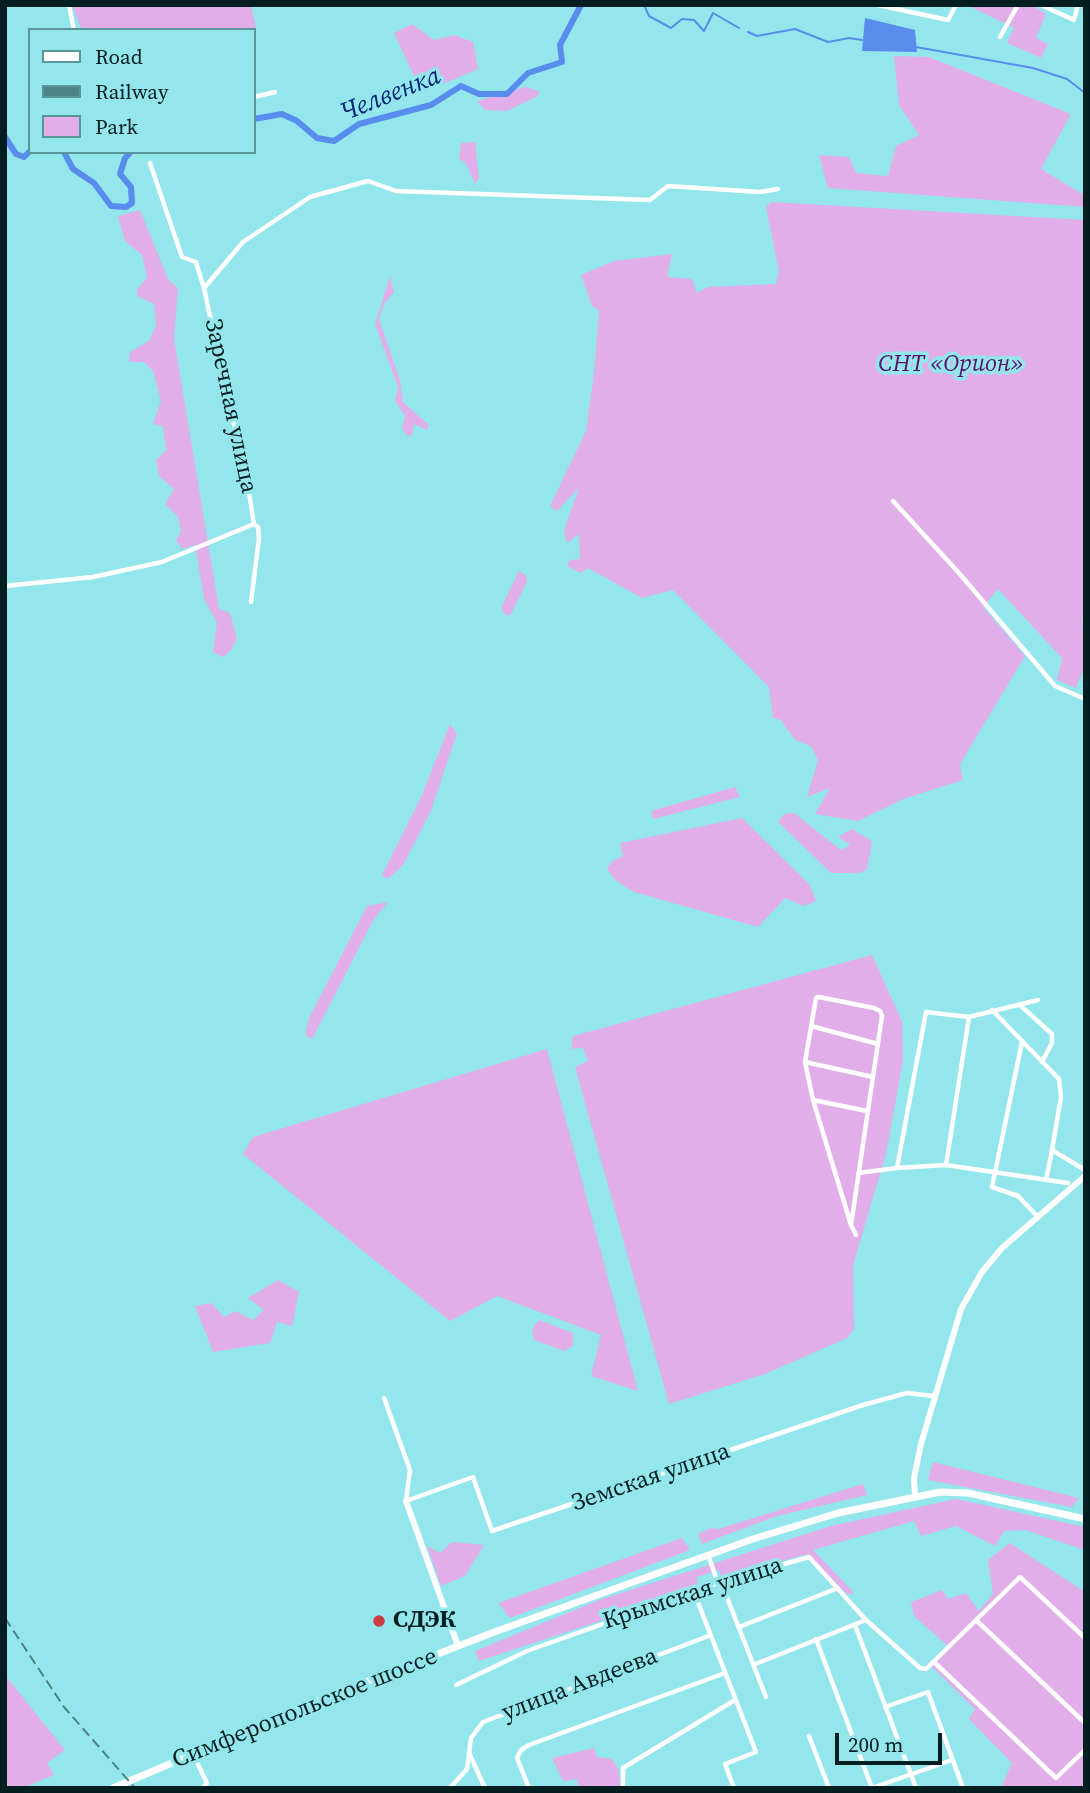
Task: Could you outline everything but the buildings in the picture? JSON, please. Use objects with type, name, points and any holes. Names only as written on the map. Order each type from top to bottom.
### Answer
[{"type":"main road","name":"Симферопольское шоссе","points":[[113,1788],[458,1646],[708,1554],[810,1520],[915,1495],[968,1493],[1085,1519]]},
{"type":"street","points":[[69,5],[74,28]]},
{"type":"street","points":[[878,5],[948,20],[956,5]]},
{"type":"street","points":[[1000,37],[1018,5]]},
{"type":"street","points":[[1041,5],[1074,20],[1079,5]]},
{"type":"street","points":[[256,97],[275,92]]},
{"type":"street","name":"Заречная улица","points":[[150,163],[182,257],[196,262],[230,411],[243,455],[254,524],[258,527],[259,538],[251,601]]},
{"type":"street","points":[[204,288],[243,242],[310,197],[368,181],[396,191],[650,200],[668,186],[761,192],[778,189]]},
{"type":"street","points":[[893,501],[1055,686],[1085,699]]},
{"type":"street","name":"Заречная улица","points":[[5,586],[93,577],[162,562],[254,524]]},
{"type":"street","points":[[851,1226],[882,1016],[880,1011],[874,1009],[819,997],[815,1003],[805,1062],[813,1100],[851,1226],[856,1235]]},
{"type":"street","points":[[897,1168],[923,1016],[926,1012],[970,1017],[1038,1000]]},
{"type":"street","points":[[1021,1006],[1052,1034],[1052,1043],[1042,1062]]},
{"type":"street","points":[[992,1010],[1059,1079],[1061,1097],[1046,1180]]},
{"type":"street","points":[[946,1165],[970,1017]]},
{"type":"street","points":[[811,1027],[878,1044]]},
{"type":"street","points":[[1022,1042],[992,1187],[1018,1196],[1039,1217]]},
{"type":"street","points":[[805,1062],[873,1077]]},
{"type":"street","points":[[813,1100],[867,1111]]},
{"type":"street","points":[[1052,1150],[1085,1170]]},
{"type":"street","points":[[858,1173],[946,1165],[1068,1183]]},
{"type":"street","points":[[915,1495],[914,1478],[933,1396],[961,1309],[982,1272],[1002,1248],[1085,1176]]},
{"type":"street","name":"Земская улица","points":[[406,1501],[473,1477],[492,1531],[907,1392],[933,1396]]},
{"type":"street","points":[[384,1398],[410,1470],[406,1501],[458,1646]]},
{"type":"street","points":[[708,1554],[766,1697]]},
{"type":"street","name":"Крымская улица","points":[[456,1685],[527,1651],[720,1582],[809,1557],[866,1620],[920,1668],[926,1670],[934,1662]]},
{"type":"street","points":[[1085,1638],[1021,1577],[934,1662],[1056,1779],[1085,1750]]},
{"type":"street","points":[[738,1627],[838,1588]]},
{"type":"street","points":[[694,1592],[756,1752],[725,1764],[734,1788]]},
{"type":"street","points":[[753,1665],[866,1620]]},
{"type":"street","points":[[976,1620],[1085,1723]]},
{"type":"street","points":[[855,1625],[916,1788]]},
{"type":"street","name":"улица Авдеева","points":[[450,1788],[467,1769],[471,1738],[483,1722],[711,1635]]},
{"type":"street","points":[[816,1639],[872,1788],[952,1760]]},
{"type":"street","points":[[529,1788],[517,1758],[521,1750],[725,1673]]},
{"type":"street","points":[[885,1707],[928,1692],[963,1788]]},
{"type":"street","points":[[624,1788],[623,1768],[735,1700]]},
{"type":"street","points":[[809,1736],[829,1788]]},
{"type":"street","points":[[469,1753],[485,1788]]},
{"type":"street","points":[[193,1755],[207,1783],[203,1788]]},
{"type":"green space","points":[[72,5],[251,5],[256,28],[81,28]]},
{"type":"green space","points":[[967,5],[1031,5],[1046,14],[1036,38],[1048,44],[1041,58],[1007,43],[1014,28]]},
{"type":"green space","points":[[412,24],[434,40],[454,35],[473,42],[478,69],[422,93],[394,33]]},
{"type":"green space","points":[[894,56],[929,57],[1071,114],[1041,169],[1084,195],[1085,207],[828,188],[819,155],[849,157],[856,173],[888,176],[896,146],[919,135],[899,105]]},
{"type":"green space","points":[[525,87],[539,91],[538,96],[507,111],[485,110],[477,101]]},
{"type":"green space","points":[[475,142],[479,178],[475,184],[466,163],[459,159],[461,143]]},
{"type":"green space","name":"СНТ «Орион»","points":[[771,202],[1085,220],[1085,614],[1082,619],[1085,665],[1076,688],[1057,680],[1062,658],[998,589],[983,607],[1025,656],[960,764],[963,780],[903,799],[858,821],[815,814],[830,788],[807,797],[818,760],[811,746],[795,740],[781,720],[773,718],[769,687],[673,590],[642,598],[588,568],[581,573],[567,566],[570,560],[580,559],[579,534],[567,543],[564,530],[579,488],[557,511],[550,506],[586,431],[594,373],[599,310],[592,306],[581,275],[614,261],[672,254],[667,277],[692,279],[697,293],[708,287],[776,284],[779,272],[766,207]]},
{"type":"green space","points":[[140,210],[168,279],[178,288],[174,339],[219,609],[230,613],[237,638],[232,649],[223,657],[213,652],[217,623],[204,599],[195,545],[182,549],[176,540],[181,532],[178,517],[165,504],[174,489],[159,476],[156,460],[166,450],[163,426],[153,424],[161,401],[153,371],[144,362],[129,362],[130,352],[149,341],[156,325],[154,304],[137,296],[138,288],[147,278],[142,255],[125,241],[118,216]]},
{"type":"green space","points":[[390,276],[394,292],[384,304],[379,319],[400,380],[403,402],[429,425],[427,430],[414,424],[412,436],[406,435],[402,428],[405,416],[395,401],[398,387],[375,324]]},
{"type":"green space","points":[[519,571],[526,575],[527,582],[511,614],[506,616],[501,608]]},
{"type":"green space","points":[[450,724],[457,734],[430,813],[403,865],[389,878],[385,878],[382,875],[422,795]]},
{"type":"green space","points":[[735,787],[740,797],[653,819],[651,811]]},
{"type":"green space","points":[[794,813],[841,850],[851,845],[838,837],[852,829],[872,841],[867,869],[860,873],[831,873],[778,822],[784,814]]},
{"type":"green space","points":[[742,818],[810,885],[816,901],[804,906],[785,898],[758,927],[634,892],[615,880],[607,869],[612,861],[623,856],[620,843]]},
{"type":"green space","points":[[388,902],[374,919],[312,1039],[305,1035],[309,1018],[367,906]]},
{"type":"green space","points":[[872,955],[902,1021],[903,1061],[886,1154],[853,1265],[854,1329],[847,1338],[765,1374],[669,1404],[575,1067],[588,1061],[583,1048],[571,1049],[573,1036]]},
{"type":"green space","points":[[547,1049],[638,1391],[591,1376],[601,1335],[497,1296],[450,1321],[243,1154],[253,1137]]},
{"type":"green space","points":[[278,1280],[299,1292],[292,1326],[277,1322],[270,1343],[213,1352],[195,1306],[211,1303],[224,1317],[235,1311],[253,1320],[264,1310],[248,1298]]},
{"type":"green space","points":[[539,1320],[573,1333],[573,1345],[564,1351],[534,1340],[532,1329]]},
{"type":"green space","points":[[933,1462],[1079,1498],[1072,1507],[928,1480]]},
{"type":"green space","points":[[863,1484],[867,1495],[777,1516],[702,1544],[698,1534],[711,1528],[718,1529]]},
{"type":"green space","points":[[956,1499],[1085,1527],[1085,1550],[1025,1530],[1004,1531],[995,1546],[956,1526],[921,1536],[914,1521],[813,1550],[854,1593],[847,1594],[807,1554],[722,1578],[719,1570],[697,1577],[697,1589],[479,1661],[475,1651],[599,1600],[831,1526]]},
{"type":"green space","points":[[682,1538],[690,1550],[510,1618],[498,1603]]},
{"type":"green space","points":[[452,1542],[484,1545],[465,1576],[441,1586],[427,1546],[440,1553]]},
{"type":"green space","points":[[1010,1543],[1085,1592],[1085,1788],[1001,1788],[1012,1763],[969,1719],[975,1709],[932,1667],[950,1648],[914,1616],[911,1602],[942,1590],[948,1599],[966,1593],[979,1611],[993,1594],[988,1560]]},
{"type":"green space","points":[[5,1675],[65,1750],[47,1763],[54,1775],[22,1788],[5,1788]]},
{"type":"green space","points":[[594,1748],[597,1757],[612,1759],[619,1770],[620,1788],[579,1788],[577,1779],[563,1781],[552,1758]]},
{"type":"water","points":[[865,18],[915,30],[917,52],[862,51]]},
{"type":"waterway","name":"Челвенка","points":[[256,119],[282,114],[297,121],[317,138],[334,141],[359,124],[431,105],[461,86],[479,94],[507,94],[528,73],[562,62],[560,45],[581,5]]},
{"type":"waterway","points":[[608,5],[616,5]]},
{"type":"waterway","points":[[644,5],[649,16],[671,28],[682,19],[694,20],[704,31],[713,13],[739,28]]},
{"type":"waterway","points":[[748,32],[757,36],[795,29],[828,42],[849,38],[862,40]]},
{"type":"waterway","points":[[916,47],[1033,68],[1067,79],[1085,93]]},
{"type":"waterway","name":"Челвенка","points":[[5,137],[16,154],[24,157],[28,153]]},
{"type":"waterway","name":"Челвенка","points":[[65,154],[73,169],[94,183],[111,206],[126,207],[132,203],[131,187],[120,174],[129,154]]},
{"type":"railway","points":[[5,1618],[64,1707],[135,1788]]},
{"type":"place","name":"СДЭК","points":[[379,1621]]}]
